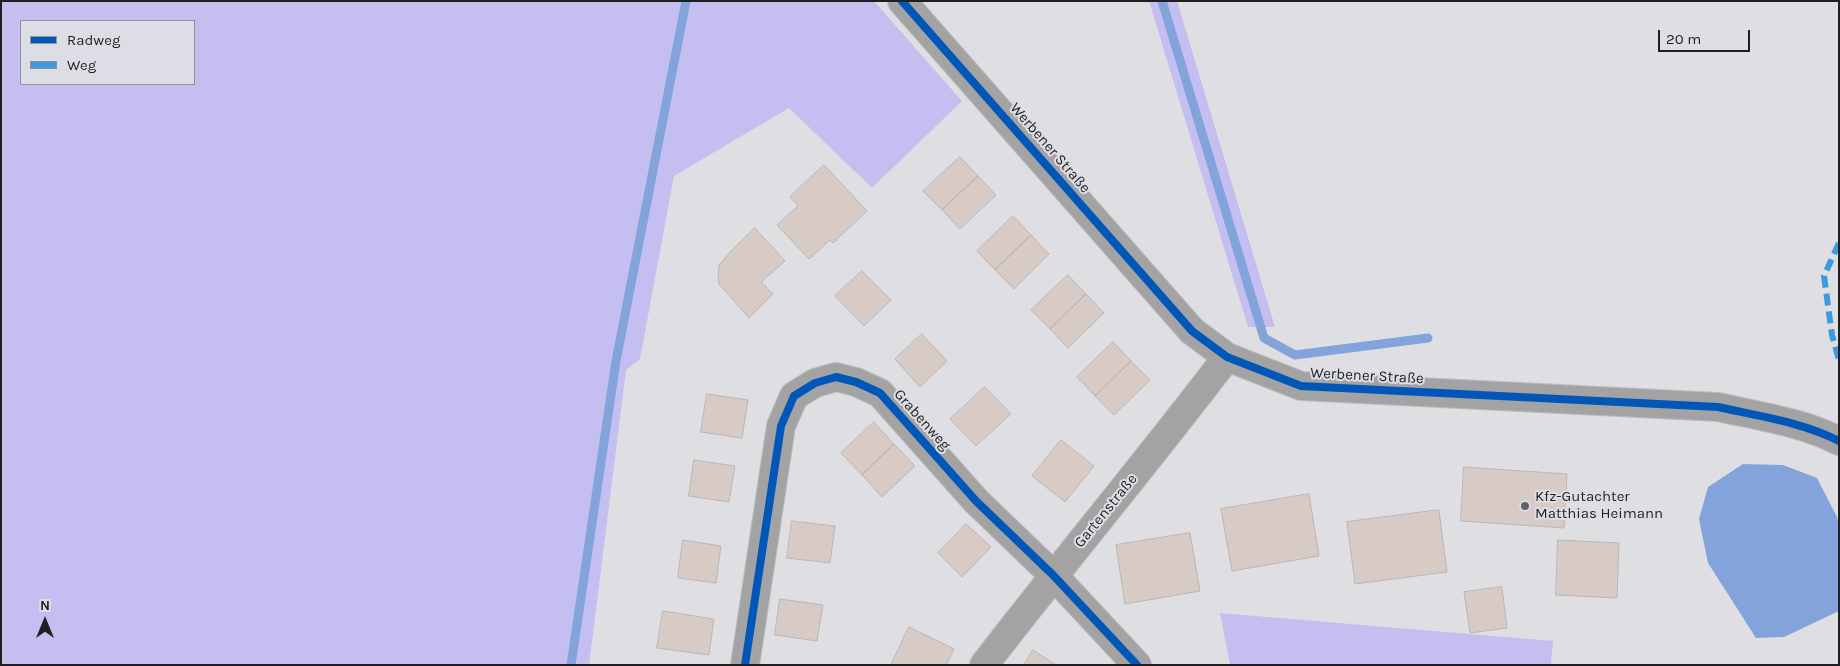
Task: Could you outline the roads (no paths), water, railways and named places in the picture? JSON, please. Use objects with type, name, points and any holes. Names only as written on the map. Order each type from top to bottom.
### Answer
[{"type":"street","name":"Werbener Straße","points":[[902,1],[1192,331],[1227,357],[1301,386],[1718,407],[1785,421],[1839,441]]},
{"type":"street","name":"Gartenstraße","points":[[984,665],[1052,576],[1171,431],[1227,357]]},
{"type":"street","name":"Grabenweg","points":[[745,665],[781,426],[794,396],[815,383],[836,377],[856,382],[880,393],[976,501],[1052,576],[1136,665]]},
{"type":"water","points":[[1743,464],[1783,465],[1817,478],[1837,517],[1839,525],[1839,611],[1784,637],[1756,638],[1708,563],[1699,519],[1708,487]]},
{"type":"waterway","points":[[571,665],[616,361],[686,1]]},
{"type":"waterway","points":[[1162,1],[1264,338],[1295,355],[1428,338]]},
{"type":"place","name":"Kfz-Gutachter Matthias Heimann","points":[[1525,506]]}]
